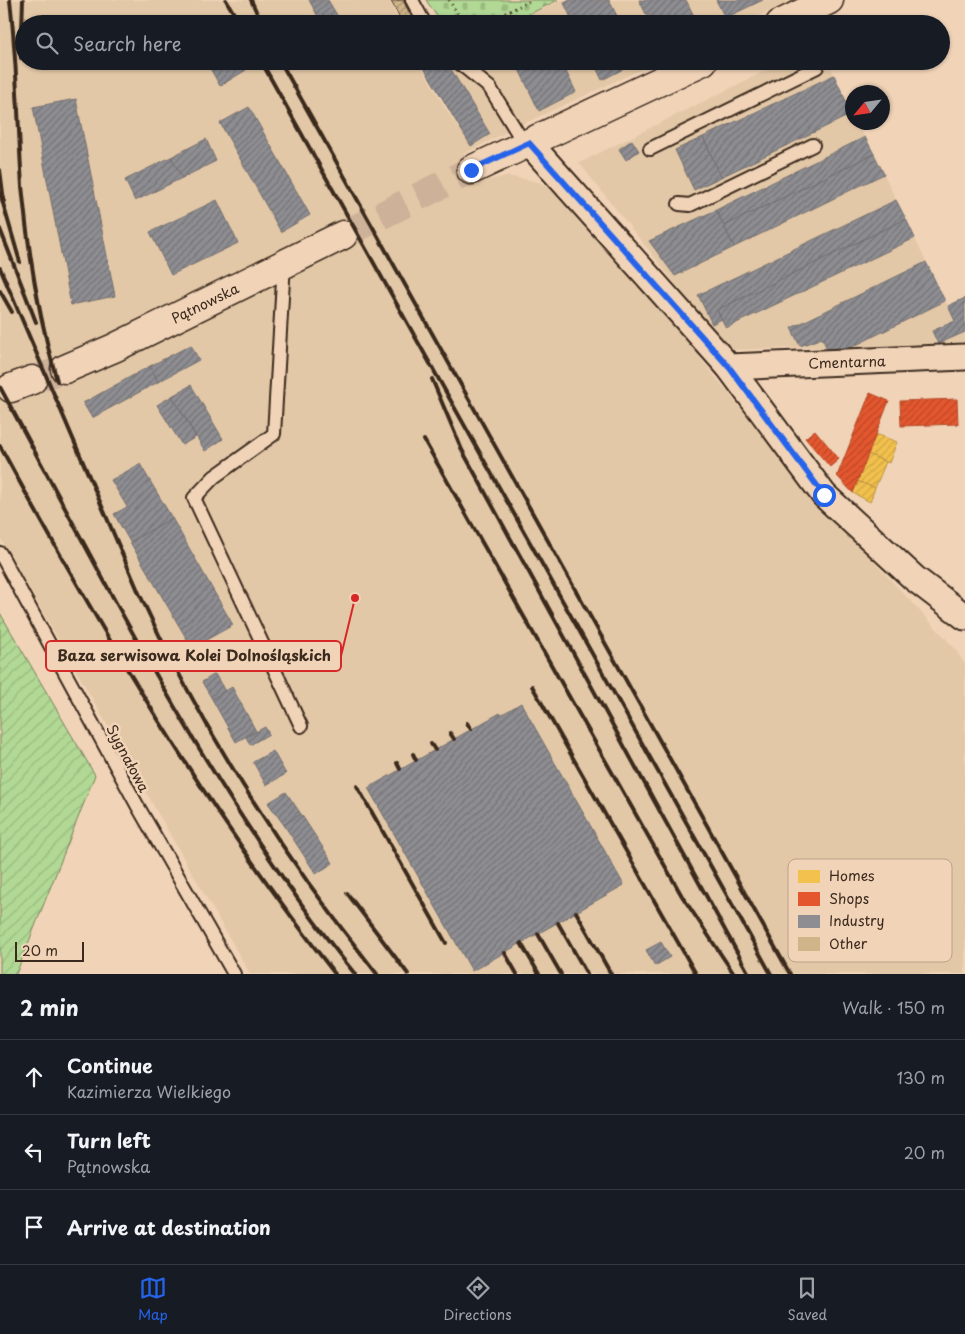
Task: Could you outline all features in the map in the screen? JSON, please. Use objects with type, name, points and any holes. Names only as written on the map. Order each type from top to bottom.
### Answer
[{"type":"street","points":[[798,15],[829,0]]},
{"type":"street","points":[[471,170],[684,70]]},
{"type":"street","points":[[527,144],[729,367],[824,495],[914,578],[965,617]]},
{"type":"street","name":"Pątnowska","points":[[65,369],[122,344],[343,234]]},
{"type":"street","name":"Cmentarna","points":[[729,367],[965,357]]},
{"type":"lane","points":[[412,0],[420,15]]},
{"type":"lane","points":[[468,70],[490,88],[527,144]]},
{"type":"lane","points":[[650,149],[811,70]]},
{"type":"lane","points":[[679,204],[690,205],[814,145]]},
{"type":"lane","points":[[284,264],[274,434],[214,477],[194,498],[301,726]]},
{"type":"lane","name":"Sygnałowa","points":[[0,553],[137,805],[234,974]]},
{"type":"path","points":[[449,0],[458,15]]},
{"type":"path","points":[[501,15],[532,0]]},
{"type":"shaded area","points":[[0,0],[389,0],[396,15],[15,15],[15,70],[423,70],[459,131],[427,70],[640,70],[523,124],[462,155],[482,181],[508,176],[539,182],[567,197],[593,224],[806,490],[953,646],[965,664],[965,974],[250,974],[0,538]]},
{"type":"shaded area","points":[[562,0],[786,0],[787,3],[761,15],[529,15]]},
{"type":"shaded area","points":[[767,70],[832,70],[845,99],[845,130],[861,130],[945,301],[948,305],[965,298],[965,343],[728,350],[579,163]]},
{"type":"green space","points":[[426,0],[558,0],[527,15],[436,15]]},
{"type":"green space","points":[[0,613],[95,775],[16,974],[0,974]]},
{"type":"building: Homes","points":[[876,434],[897,442],[889,463],[868,454]]},
{"type":"building: Homes","points":[[868,454],[886,462],[875,488],[857,481]]},
{"type":"building: Homes","points":[[857,481],[875,488],[870,502],[853,493]]},
{"type":"building: Shops","points":[[870,393],[889,401],[853,493],[837,476]]},
{"type":"building: Shops","points":[[957,399],[958,424],[901,426],[900,401]]},
{"type":"building: Shops","points":[[815,430],[839,459],[830,467],[805,438]]},
{"type":"building: Industry","points":[[309,0],[328,0],[337,15],[317,15]]},
{"type":"building: Industry","points":[[570,0],[609,0],[616,15],[570,15],[564,3]]},
{"type":"building: Industry","points":[[639,0],[686,0],[694,15],[646,15]]},
{"type":"building: Industry","points":[[716,0],[763,0],[731,15],[724,15]]},
{"type":"building: Industry","points":[[211,70],[246,70],[220,86]]},
{"type":"building: Industry","points":[[425,70],[451,70],[490,134],[471,146]]},
{"type":"building: Industry","points":[[519,70],[565,70],[576,92],[539,111]]},
{"type":"building: Industry","points":[[597,70],[621,70],[602,80]]},
{"type":"building: Industry","points":[[834,75],[845,99],[845,117],[721,177],[703,137]]},
{"type":"building: Industry","points":[[76,99],[115,296],[71,305],[33,107]]},
{"type":"building: Industry","points":[[249,107],[310,215],[281,232],[220,123]]},
{"type":"building: Industry","points":[[703,137],[721,177],[694,190],[675,150]]},
{"type":"building: Industry","points":[[865,137],[874,154],[724,226],[716,210]]},
{"type":"building: Industry","points":[[206,139],[216,161],[182,178],[171,157]]},
{"type":"building: Industry","points":[[632,140],[639,151],[626,160],[619,149]]},
{"type":"building: Industry","points":[[874,154],[884,174],[734,247],[724,226]]},
{"type":"building: Industry","points":[[171,157],[182,178],[135,201],[125,180]]},
{"type":"building: Industry","points":[[217,200],[238,243],[171,275],[150,232]]},
{"type":"building: Industry","points":[[896,200],[906,219],[717,310],[722,319],[712,324],[698,295]]},
{"type":"building: Industry","points":[[716,210],[734,247],[675,276],[649,241]]},
{"type":"building: Industry","points":[[906,219],[915,238],[726,328],[717,310]]},
{"type":"building: Industry","points":[[926,262],[945,301],[850,348],[828,351],[822,338],[800,346],[791,328]]},
{"type":"building: Industry","points":[[965,298],[965,332],[938,344],[932,331],[955,321],[948,306]]},
{"type":"building: Industry","points":[[191,345],[199,360],[158,382],[150,366]]},
{"type":"building: Industry","points":[[150,366],[158,382],[92,418],[83,403]]},
{"type":"building: Industry","points":[[191,385],[223,439],[205,451],[172,396]]},
{"type":"building: Industry","points":[[172,396],[196,437],[182,445],[157,405]]},
{"type":"building: Industry","points":[[140,464],[172,518],[130,542],[114,514],[127,507],[111,480]]},
{"type":"building: Industry","points":[[172,518],[233,625],[192,648],[130,542]]},
{"type":"building: Industry","points":[[215,674],[225,691],[212,699],[202,682]]},
{"type":"building: Industry","points":[[232,687],[256,731],[236,742],[212,699]]},
{"type":"building: Industry","points":[[521,703],[624,885],[472,971],[368,788]]},
{"type":"building: Industry","points":[[265,727],[269,734],[250,745],[246,737]]},
{"type":"building: Industry","points":[[273,751],[286,774],[266,785],[253,762]]},
{"type":"building: Industry","points":[[286,792],[301,814],[284,825],[268,803]]},
{"type":"building: Industry","points":[[301,814],[333,863],[316,874],[284,825]]},
{"type":"building: Industry","points":[[661,942],[670,957],[655,966],[646,950]]},
{"type":"building: Other","points":[[403,0],[410,15],[398,15],[391,1]]},
{"type":"tunnel","points":[[343,235],[471,170]]},
{"type":"tunnel","points":[[32,380],[65,369]]},
{"type":"railway","points":[[10,0],[15,58]]},
{"type":"railway","points":[[22,15],[23,0]]},
{"type":"railway","points":[[226,0],[235,15]]},
{"type":"railway","points":[[251,0],[258,15]]},
{"type":"railway","points":[[16,70],[22,186],[27,235],[35,285],[57,381]]},
{"type":"railway","points":[[266,70],[771,974]]},
{"type":"railway","points":[[285,70],[790,974]]},
{"type":"railway","points":[[0,170],[4,201]]},
{"type":"railway","points":[[0,193],[20,262]]},
{"type":"railway","points":[[0,229],[36,322]]},
{"type":"railway","points":[[0,268],[139,593],[163,644],[217,743],[246,791],[309,884],[377,974]]},
{"type":"railway","points":[[0,291],[12,312]]},
{"type":"railway","points":[[432,379],[462,450],[749,974]]},
{"type":"railway","points":[[0,387],[122,614],[208,763],[254,835],[303,906],[355,974]]},
{"type":"railway","points":[[424,440],[682,896],[734,974]]},
{"type":"railway","points":[[0,446],[76,583],[157,717],[242,848],[335,974]]},
{"type":"railway","points":[[532,686],[696,974]]},
{"type":"railway","points":[[467,723],[471,729]]},
{"type":"railway","points":[[450,733],[454,739]]},
{"type":"railway","points":[[431,744],[435,750]]},
{"type":"railway","points":[[413,754],[416,760]]},
{"type":"railway","points":[[397,763],[400,769]]},
{"type":"railway","points":[[357,786],[446,943]]},
{"type":"railway","points":[[347,893],[408,974]]},
{"type":"railway","points":[[576,912],[611,974]]},
{"type":"railway","points":[[558,923],[587,974]]},
{"type":"railway","points":[[538,934],[561,974]]},
{"type":"railway","points":[[521,943],[539,974]]},
{"type":"railway","points":[[505,953],[517,974]]},
{"type":"place","name":"Baza serwisowa Kolei Dolnośląskich","points":[[355,598]]},
{"type":"route","points":[[471,170],[529,143],[729,367],[824,495]]}]
